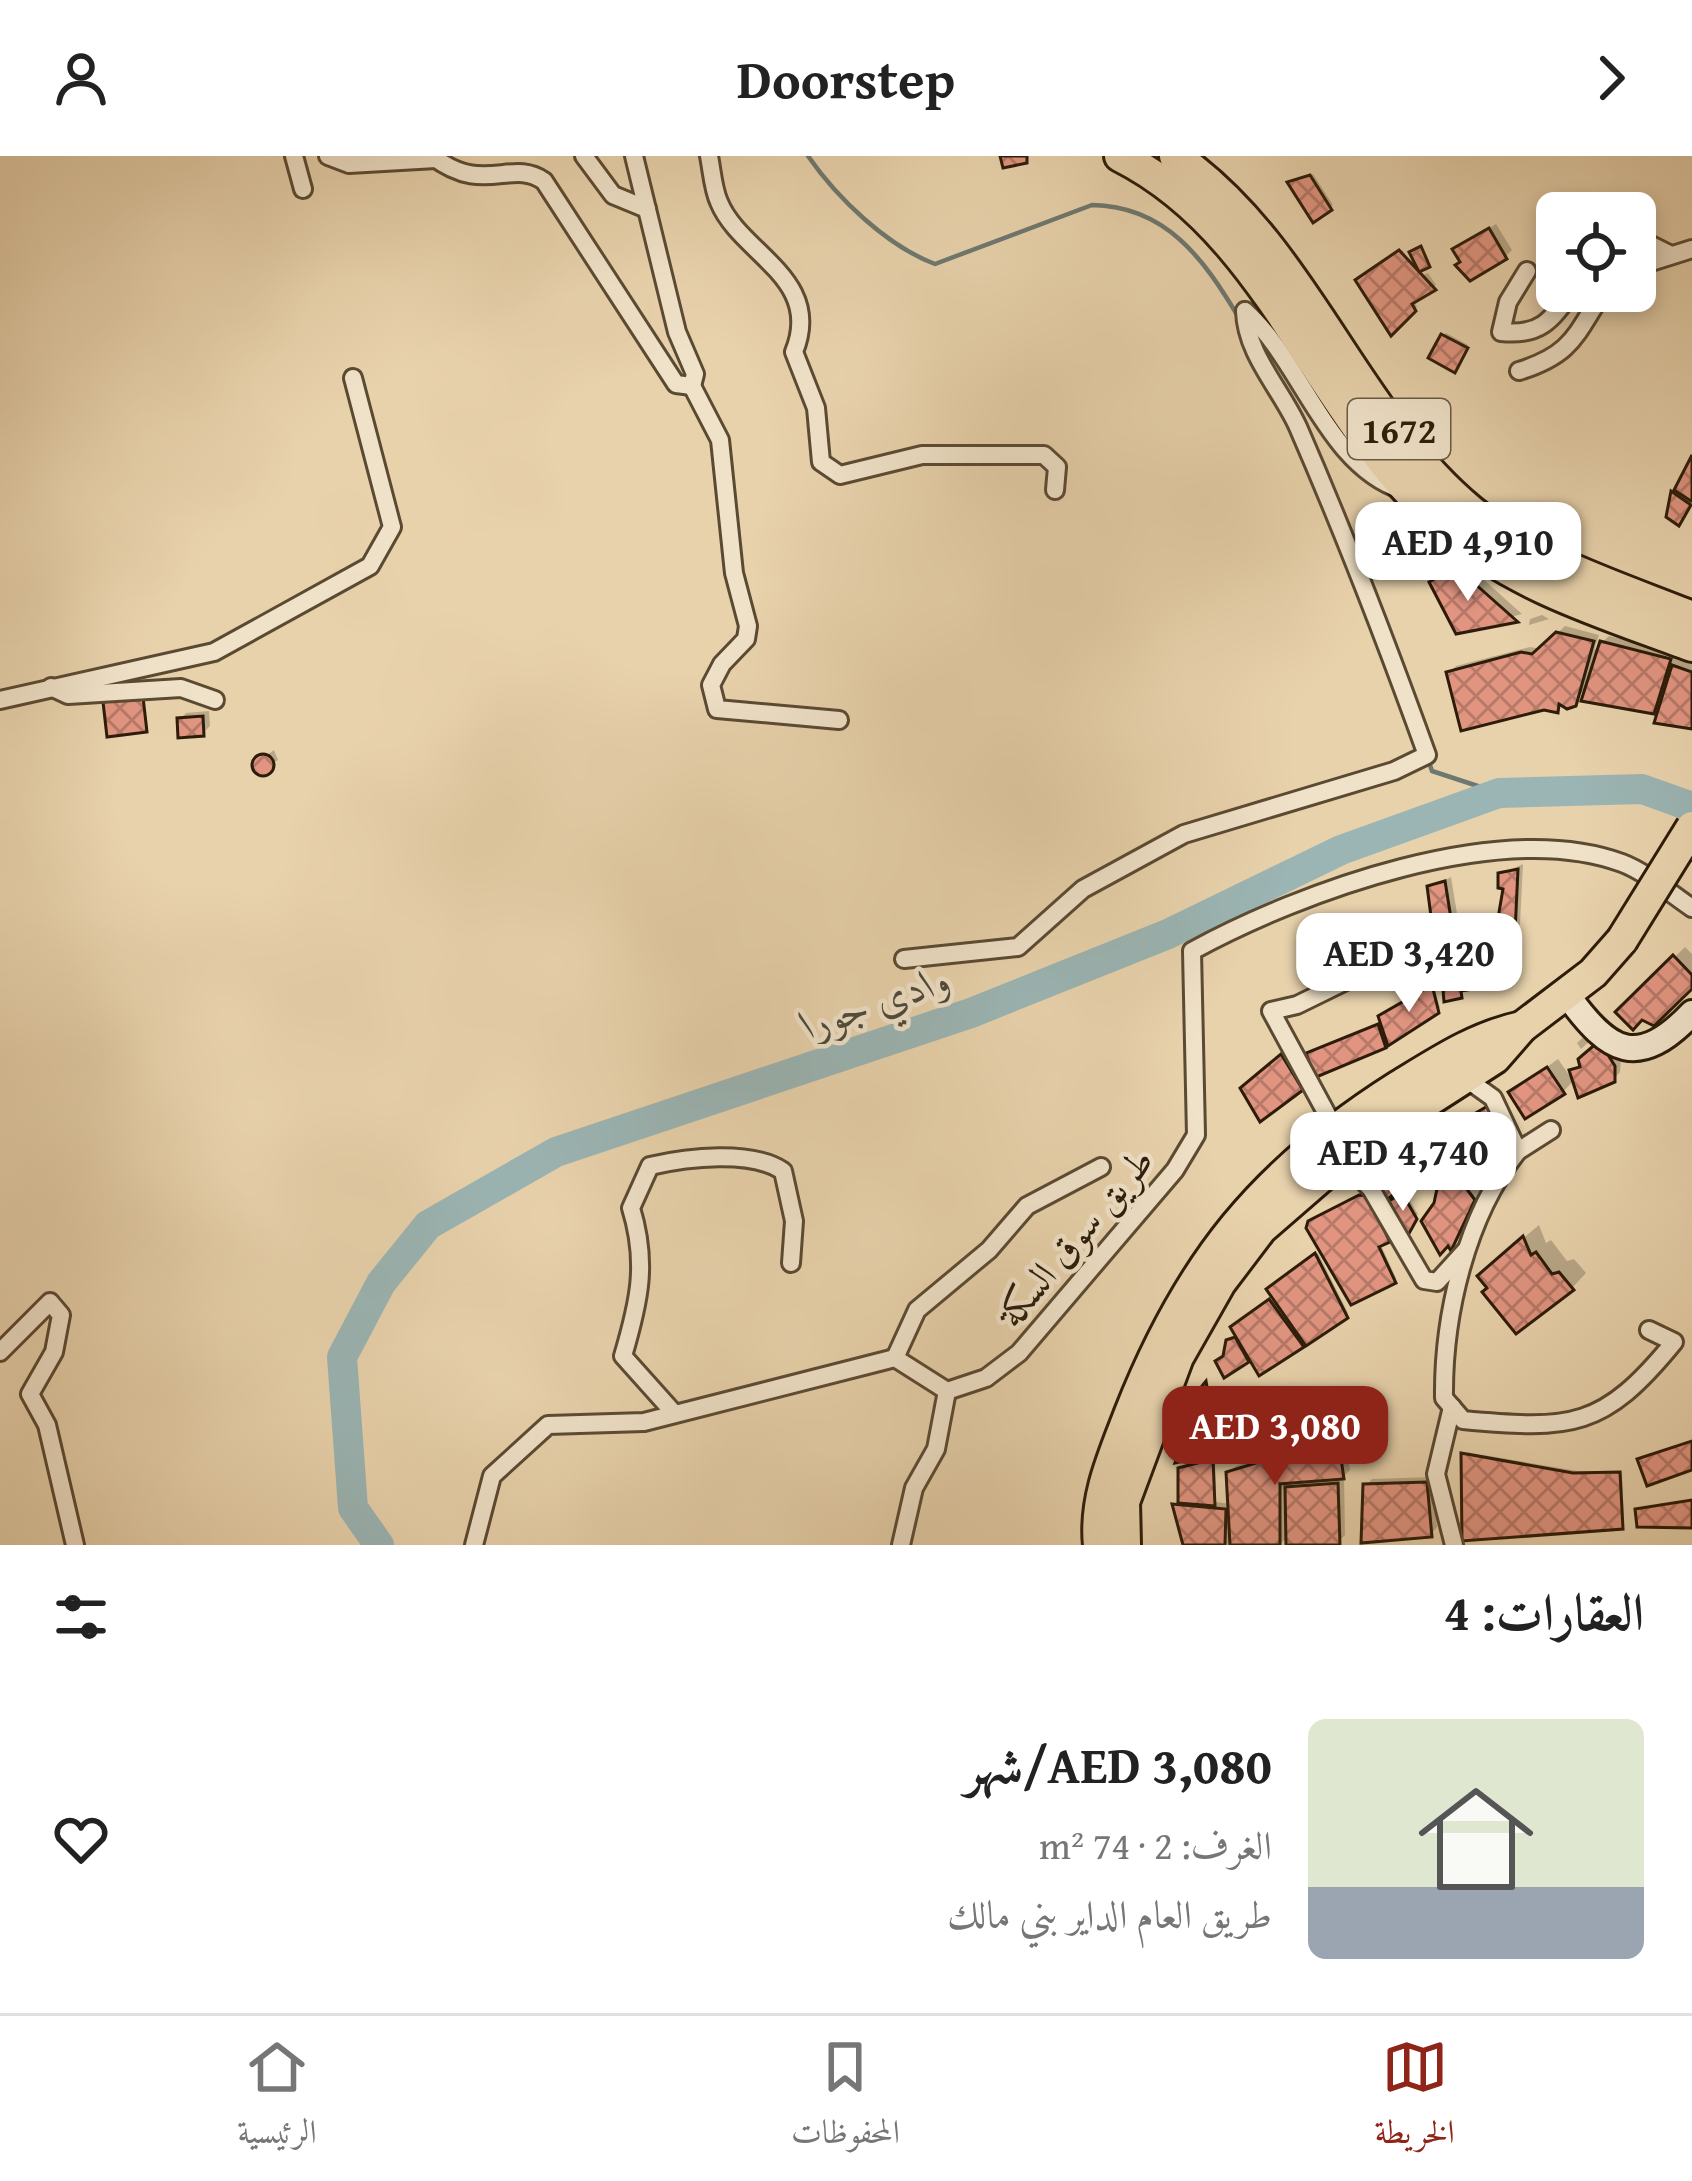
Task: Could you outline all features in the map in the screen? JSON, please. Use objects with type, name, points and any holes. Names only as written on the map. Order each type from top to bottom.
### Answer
[{"type":"highway","name":"1672","points":[[1120,156],[1225,233],[1360,432],[1444,526],[1518,576],[1692,646]]},
{"type":"highway","name":"1672","points":[[1175,156],[1210,181],[1252,222],[1422,463],[1470,510],[1502,533],[1692,617]]},
{"type":"highway","points":[[1125,1545],[1124,1502],[1164,1390],[1199,1317],[1261,1229],[1338,1143],[1465,1078],[1495,1058],[1522,1027],[1568,996],[1622,940],[1692,827]]},
{"type":"highway","points":[[1099,1545],[1096,1520],[1106,1476],[1170,1321],[1237,1219],[1483,1036],[1522,1027]]},
{"type":"street","points":[[294,156],[302,189]]},
{"type":"street","points":[[328,156],[349,164],[434,157],[469,178],[532,173],[544,181],[676,384],[692,386]]},
{"type":"street","points":[[584,156],[613,195],[647,209]]},
{"type":"street","points":[[634,156],[677,332],[695,374],[692,386],[723,452],[734,573],[748,626],[746,639],[722,664],[711,685],[717,709],[777,712],[825,723],[839,720]]},
{"type":"street","points":[[710,156],[719,205],[795,296],[803,330],[794,352],[816,408],[821,462],[840,475],[922,455],[1044,455],[1057,467],[1054,490]]},
{"type":"street","points":[[1656,248],[1671,255]]},
{"type":"street","points":[[1656,260],[1692,248]]},
{"type":"street","points":[[1527,271],[1508,302],[1501,332],[1529,335],[1558,312]]},
{"type":"street","points":[[904,959],[1018,947],[1083,889],[1184,834],[1394,771],[1427,755],[1376,612],[1295,421],[1246,333],[1245,311],[1272,335],[1336,437],[1380,483],[1414,494]]},
{"type":"street","points":[[1519,371],[1548,362],[1576,341],[1592,312]]},
{"type":"street","points":[[0,700],[214,652],[370,566],[392,527],[353,378]]},
{"type":"street","points":[[51,687],[68,694],[181,688],[215,700]]},
{"type":"street","name":"طريق سوق السكة","points":[[947,1391],[986,1378],[1019,1353],[1175,1170],[1196,1135],[1192,951],[1261,917],[1472,849],[1550,850],[1624,863],[1692,908]]},
{"type":"street","points":[[1352,978],[1297,1005],[1271,1011],[1338,1143],[1424,1280],[1437,1282],[1469,1247]]},
{"type":"street","points":[[1568,996],[1590,1026],[1623,1050],[1656,1043],[1692,1013]]},
{"type":"street","points":[[1465,1078],[1492,1098],[1518,1151]]},
{"type":"street","points":[[1551,1130],[1518,1151],[1486,1198],[1469,1247],[1443,1374],[1444,1398],[1463,1420],[1556,1426],[1634,1390],[1674,1342],[1649,1330]]},
{"type":"street","points":[[674,1413],[623,1356],[644,1280],[642,1244],[631,1208],[650,1166],[682,1158],[765,1159],[783,1171],[794,1221],[791,1263]]},
{"type":"street","points":[[895,1358],[917,1310],[988,1250],[1027,1206],[1101,1167]]},
{"type":"street","points":[[0,1352],[50,1302],[61,1315],[54,1352],[30,1394],[47,1425],[75,1545]]},
{"type":"street","points":[[473,1545],[492,1476],[548,1425],[644,1422],[895,1358],[947,1391],[936,1449],[914,1488],[901,1545]]},
{"type":"street","points":[[1452,1407],[1436,1474],[1454,1545]]},
{"type":"building","points":[[1000,156],[1027,156],[1027,163],[1003,168]]},
{"type":"building","points":[[1310,175],[1332,210],[1313,223],[1287,182]]},
{"type":"building","points":[[1489,228],[1507,259],[1470,281],[1455,265],[1460,262],[1452,249]]},
{"type":"building","points":[[1421,246],[1430,267],[1419,272],[1409,252]]},
{"type":"building","points":[[1399,250],[1436,290],[1412,304],[1416,311],[1391,336],[1355,280]]},
{"type":"building","points":[[1441,334],[1468,348],[1455,373],[1428,358]]},
{"type":"building","points":[[1692,455],[1692,500],[1691,501],[1674,490]]},
{"type":"building","points":[[1671,491],[1691,505],[1679,526],[1666,517]]},
{"type":"building","points":[[1456,567],[1518,622],[1456,634],[1429,582]]},
{"type":"building","points":[[1556,632],[1594,641],[1576,706],[1567,709],[1559,704],[1558,713],[1544,710],[1461,731],[1446,672],[1521,652],[1532,654]]},
{"type":"building","points":[[1600,641],[1671,659],[1654,714],[1581,701]]},
{"type":"building","points":[[1672,665],[1692,672],[1692,729],[1654,723]]},
{"type":"building","points":[[143,697],[147,732],[107,737],[103,702]]},
{"type":"building","points":[[203,716],[204,736],[178,738],[177,718]]},
{"type":"building","points":[[263,754],[274,765],[263,776],[252,765]]},
{"type":"building","points":[[1518,869],[1515,933],[1436,954],[1427,886],[1445,881],[1453,931],[1498,918],[1503,889],[1498,888],[1498,873]]},
{"type":"building","points":[[1504,946],[1510,974],[1484,980],[1485,987],[1461,991],[1462,998],[1444,1002],[1442,977],[1455,976],[1453,958]]},
{"type":"building","points":[[1673,955],[1692,975],[1692,989],[1654,1026],[1642,1020],[1633,1030],[1615,1012]]},
{"type":"building","points":[[1432,985],[1439,1013],[1388,1046],[1378,1016]]},
{"type":"building","points":[[1378,1024],[1386,1048],[1314,1078],[1306,1053]]},
{"type":"building","points":[[1599,1041],[1615,1066],[1615,1082],[1578,1098],[1569,1070],[1580,1067],[1578,1059]]},
{"type":"building","points":[[1281,1054],[1303,1090],[1260,1122],[1240,1088]]},
{"type":"building","points":[[1547,1067],[1565,1094],[1525,1119],[1508,1092]]},
{"type":"building","points":[[1493,1103],[1512,1149],[1480,1175],[1455,1125]]},
{"type":"building","points":[[1434,1122],[1439,1134],[1448,1132],[1477,1184],[1470,1188],[1454,1162],[1438,1176],[1414,1136]]},
{"type":"building","points":[[1381,1157],[1400,1190],[1385,1201],[1364,1168]]},
{"type":"building","points":[[1453,1170],[1475,1200],[1451,1251],[1448,1246],[1440,1255],[1421,1221],[1434,1203],[1438,1184]]},
{"type":"building","points":[[1402,1193],[1417,1219],[1406,1239],[1389,1201]]},
{"type":"building","points":[[1359,1195],[1368,1196],[1390,1242],[1379,1247],[1396,1283],[1351,1305],[1306,1228],[1308,1221]]},
{"type":"building","points":[[1523,1236],[1531,1255],[1536,1252],[1552,1274],[1559,1272],[1574,1290],[1516,1334],[1482,1292],[1487,1288],[1477,1276]]},
{"type":"building","points":[[1315,1253],[1348,1318],[1306,1346],[1266,1289]]},
{"type":"building","points":[[1269,1299],[1304,1347],[1259,1376],[1230,1327]]},
{"type":"building","points":[[1235,1337],[1249,1362],[1224,1378],[1215,1361],[1223,1356],[1226,1340]]},
{"type":"building","points":[[1206,1381],[1212,1419],[1202,1422],[1201,1436],[1208,1456],[1175,1463],[1198,1400],[1194,1396]]},
{"type":"building","points":[[1338,1438],[1344,1479],[1280,1484],[1280,1545],[1230,1545],[1226,1472],[1273,1458],[1272,1446]]},
{"type":"building","points":[[1692,1441],[1692,1470],[1647,1486],[1637,1459]]},
{"type":"building","points":[[1461,1453],[1573,1473],[1620,1472],[1623,1529],[1462,1541]]},
{"type":"building","points":[[1213,1459],[1215,1506],[1178,1503],[1178,1468]]},
{"type":"building","points":[[1427,1482],[1432,1537],[1361,1543],[1363,1484]]},
{"type":"building","points":[[1338,1483],[1340,1545],[1286,1545],[1285,1487]]},
{"type":"building","points":[[1692,1500],[1692,1528],[1637,1527],[1635,1509]]},
{"type":"building","points":[[1172,1504],[1226,1509],[1225,1545],[1183,1545]]},
{"type":"waterway","points":[[808,156],[864,219],[935,264],[1092,205],[1141,215],[1162,226],[1197,257],[1239,318]]},
{"type":"waterway","points":[[1429,762],[1432,771],[1499,793]]},
{"type":"waterway","name":"وادي جورا","points":[[379,1545],[353,1508],[342,1357],[381,1283],[428,1225],[556,1152],[971,1013],[1168,934],[1341,850],[1499,793],[1642,789],[1692,807]]}]
